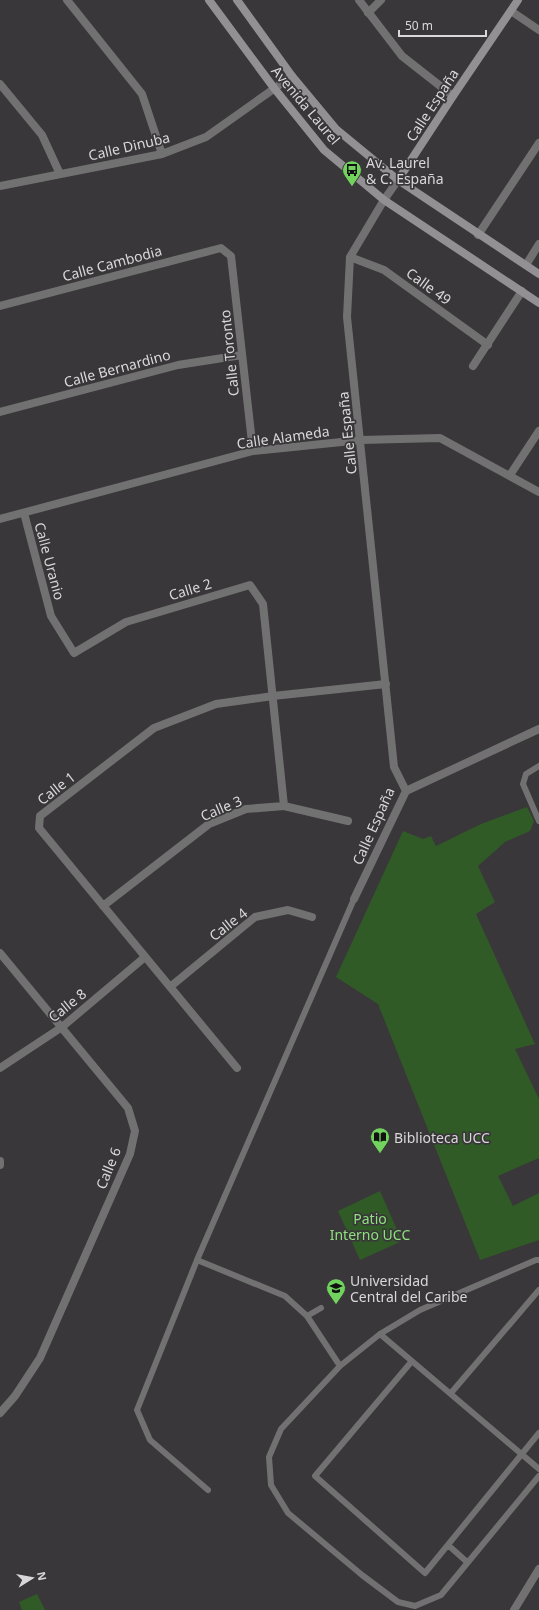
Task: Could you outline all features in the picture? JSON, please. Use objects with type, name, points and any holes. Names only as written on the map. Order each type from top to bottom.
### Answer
[{"type":"street","points":[[67,0],[142,94],[162,154]]},
{"type":"street","name":"Avenida Laurel","points":[[209,0],[274,88],[324,150],[384,200],[539,303]]},
{"type":"street","name":"Avenida Laurel","points":[[237,0],[292,76],[336,129],[398,180],[478,235],[539,274]]},
{"type":"street","points":[[359,0],[402,56],[453,96]]},
{"type":"street","points":[[368,13],[381,0]]},
{"type":"street","name":"Calle España","points":[[354,899],[406,791],[394,767],[361,440],[347,318],[350,256],[384,200],[518,0]]},
{"type":"street","points":[[511,11],[539,30]]},
{"type":"street","name":"Calle Dinuba","points":[[0,186],[162,154],[206,137],[292,76]]},
{"type":"street","points":[[0,84],[42,135],[60,174]]},
{"type":"street","points":[[478,235],[539,144]]},
{"type":"street","points":[[526,265],[539,244]]},
{"type":"street","name":"Calle Cambodia","points":[[0,306],[221,248],[228,253]]},
{"type":"street","name":"Calle Toronto","points":[[228,253],[231,256],[253,451]]},
{"type":"street","name":"Calle 49","points":[[350,256],[384,270],[488,345]]},
{"type":"street","points":[[473,366],[522,291]]},
{"type":"street","name":"Calle Bernardino","points":[[0,412],[178,365],[242,355]]},
{"type":"street","points":[[510,475],[539,431]]},
{"type":"street","name":"Calle Alameda","points":[[0,519],[253,451],[361,440],[440,438],[539,492]]},
{"type":"street","name":"Calle Uranio","points":[[24,513],[51,616]]},
{"type":"street","name":"Calle 2","points":[[51,616],[74,653],[126,622],[250,585],[263,604],[273,696]]},
{"type":"street","name":"Calle 1","points":[[237,1068],[39,828],[40,816],[154,728],[216,704],[273,696],[386,684]]},
{"type":"street","points":[[273,696],[284,806]]},
{"type":"street","points":[[406,791],[539,729]]},
{"type":"street","name":"Calle 3","points":[[104,906],[209,824],[246,809],[284,806],[348,821]]},
{"type":"street","name":"Calle 4","points":[[170,987],[255,917],[288,910],[312,917]]},
{"type":"street","name":"Calle 6","points":[[0,954],[128,1108],[135,1131],[130,1154],[40,1358],[15,1396],[0,1413]]},
{"type":"street","name":"Calle 8","points":[[0,1068],[62,1027],[145,957]]},
{"type":"street","points":[[514,1610],[539,1569]]},
{"type":"lane","points":[[539,766],[526,774],[524,784],[539,821]]},
{"type":"lane","points":[[208,1490],[150,1440],[137,1410],[197,1260],[354,899]]},
{"type":"lane","points":[[197,1260],[285,1296],[307,1316],[340,1366]]},
{"type":"lane","points":[[539,1260],[420,1310],[380,1334],[340,1366],[281,1429],[269,1457],[271,1485],[288,1512],[362,1575],[398,1602],[415,1606],[441,1595],[539,1476]]},
{"type":"lane","points":[[450,1393],[539,1290]]},
{"type":"lane","points":[[307,1316],[321,1308]]},
{"type":"lane","points":[[380,1334],[539,1469]]},
{"type":"lane","points":[[412,1361],[315,1476],[425,1573],[539,1433]]},
{"type":"lane","points":[[448,1545],[467,1562]]},
{"type":"green space","points":[[527,807],[534,821],[530,831],[505,842],[478,866],[495,902],[476,914],[535,1044],[515,1049],[539,1099],[539,1158],[498,1176],[513,1206],[539,1193],[539,1240],[480,1260],[378,1004],[336,977],[403,831],[423,839],[431,836],[436,846],[481,824]]},
{"type":"green space","name":"Patio Interno UCC","points":[[380,1191],[402,1241],[360,1260],[338,1211]]},
{"type":"green space","points":[[37,1594],[45,1610],[22,1610],[19,1602]]},
{"type":"place","name":"Av. Laurel & C. España","points":[[352,187]]},
{"type":"place","name":"Biblioteca UCC","points":[[380,1154]]},
{"type":"place","name":"Universidad Central del Caribe","points":[[336,1305]]}]
